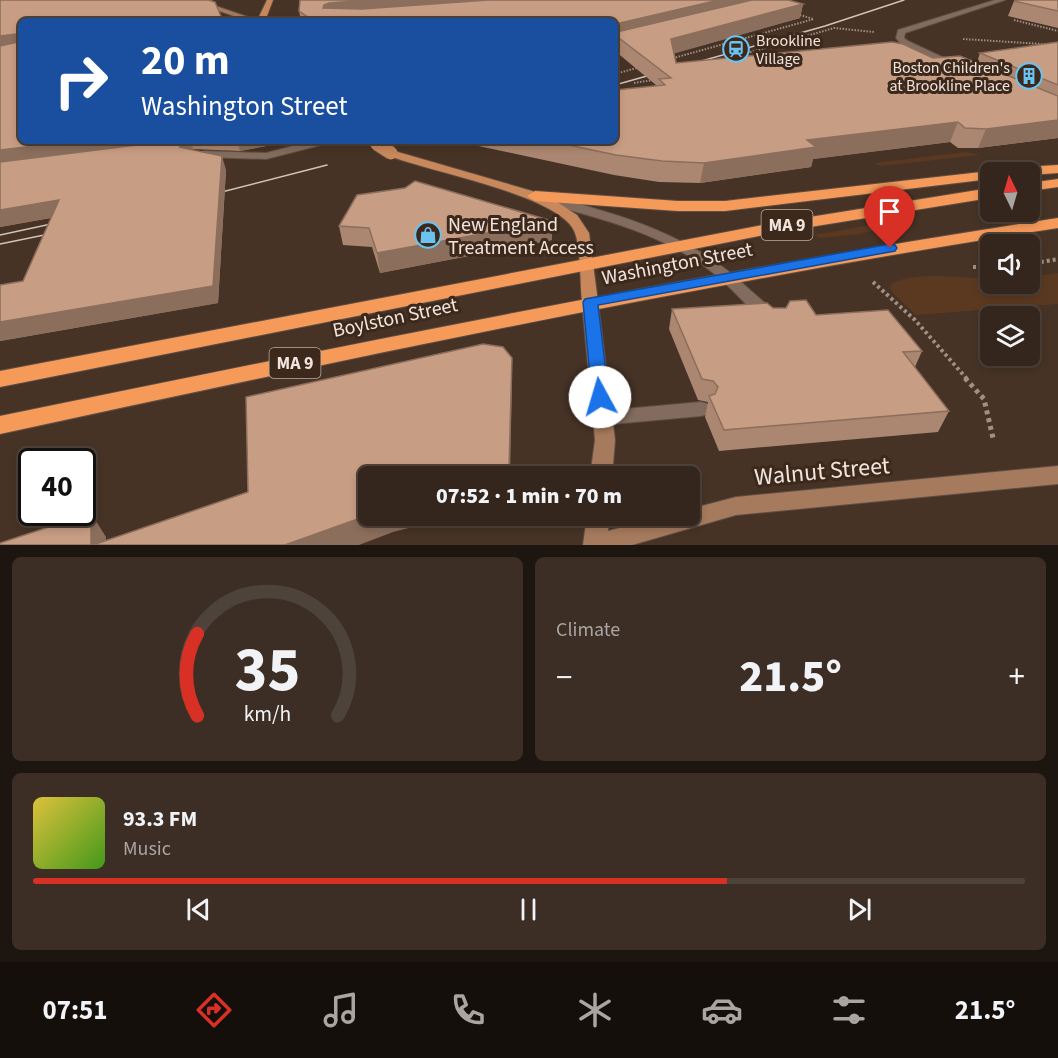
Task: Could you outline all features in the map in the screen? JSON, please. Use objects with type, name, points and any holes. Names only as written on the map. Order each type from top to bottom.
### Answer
[{"type":"highway","points":[[1040,170],[1058,169]]},
{"type":"highway","points":[[535,196],[716,206],[768,202],[980,176]]},
{"type":"highway","points":[[1040,185],[1058,183]]},
{"type":"highway","name":"Washington Street","points":[[585,265],[843,215],[980,194]]},
{"type":"highway","name":"Washington Street","points":[[590,302],[870,251],[1058,223]]},
{"type":"highway","name":"Boylston Street","points":[[0,379],[585,265]]},
{"type":"highway","name":"Boylston Street","points":[[0,425],[590,302]]},
{"type":"main road","points":[[262,18],[270,0]]},
{"type":"main road","name":"Washington Street","points":[[377,144],[391,153],[535,196],[565,211],[578,223],[582,233],[590,302]]},
{"type":"street","points":[[191,0],[247,18]]},
{"type":"street","points":[[964,71],[909,46],[901,39],[900,34],[1002,0]]},
{"type":"street","points":[[195,154],[266,156],[313,144]]},
{"type":"street","points":[[535,196],[606,217],[679,246],[709,262],[774,322]]},
{"type":"street","points":[[590,302],[605,440],[602,466]]},
{"type":"street","points":[[602,418],[701,409]]},
{"type":"street","name":"Walnut Street","points":[[596,545],[736,506],[1058,475]]},
{"type":"street","points":[[596,545],[597,526]]},
{"type":"path","points":[[660,62],[814,19],[795,14]]},
{"type":"path","points":[[1014,21],[1058,31]]},
{"type":"path","points":[[725,59],[834,28],[874,32]]},
{"type":"path","points":[[952,38],[1058,45]]},
{"type":"path","points":[[687,49],[705,49]]},
{"type":"path","points":[[618,74],[649,65]]},
{"type":"path","points":[[634,83],[659,78]]},
{"type":"path","points":[[1040,262],[1058,259]]},
{"type":"path","points":[[870,280],[915,320],[984,399],[993,438]]},
{"type":"shaded area","points":[[965,152],[980,155],[881,166],[875,163]]},
{"type":"shaded area","points":[[893,221],[898,224],[860,234],[820,238],[814,235]]},
{"type":"shaded area","points":[[1058,273],[1058,304],[980,306],[980,310],[916,315],[890,288],[892,283],[903,279],[928,276],[953,277],[980,278],[980,294],[1040,294],[1040,275]]},
{"type":"building","points":[[0,0],[208,0],[215,2],[222,18],[18,18],[18,42],[16,34],[0,36]]},
{"type":"building","points":[[300,0],[368,0],[329,3],[323,8],[362,9],[488,0],[719,0],[618,24],[618,18],[310,18],[299,11]]},
{"type":"building","points":[[752,0],[788,0],[803,4],[671,39],[676,63],[892,42],[903,44],[933,58],[960,56],[1058,96],[1058,120],[986,129],[965,128],[958,122],[807,140],[816,147],[704,163],[662,161],[616,155],[563,144],[618,144],[618,90],[665,85],[659,79],[671,78],[618,37],[618,32]]},
{"type":"building","points":[[1058,0],[1058,11],[1014,1]]},
{"type":"building","points":[[18,42],[18,144],[52,144],[0,150],[0,46]]},
{"type":"building","points":[[1058,42],[1058,85],[980,53]]},
{"type":"building","points":[[145,144],[192,145],[179,147],[222,156],[213,286],[0,322],[0,285],[23,281],[59,200],[0,210],[0,162]]},
{"type":"building","points":[[415,181],[552,221],[377,253],[369,228],[339,226],[357,195],[405,188]]},
{"type":"building","points":[[806,300],[816,315],[888,310],[922,351],[903,352],[949,411],[724,430],[709,396],[715,394],[718,387],[713,381],[702,379],[672,309],[767,303],[773,308],[786,308],[790,301]]},
{"type":"building","points":[[483,344],[503,347],[512,358],[509,466],[358,466],[358,519],[285,545],[93,545],[248,492],[246,397]]},
{"type":"building","points":[[52,526],[91,526],[91,545],[0,545],[0,543]]},
{"type":"tram line","points":[[684,66],[825,26],[904,0]]},
{"type":"tram line","points":[[618,84],[661,72]]},
{"type":"tram line","points":[[210,195],[327,165]]},
{"type":"tram line","points":[[0,235],[65,221]]},
{"type":"tram line","points":[[0,244],[59,232]]},
{"type":"place","name":"Brookline Village","points":[[736,49]]},
{"type":"place","name":"Boston Children's at Brookline Place","points":[[1029,76]]},
{"type":"place","name":"New England Treatment Access","points":[[428,235]]},
{"type":"route","points":[[600,397],[590,302],[890,248]]}]
